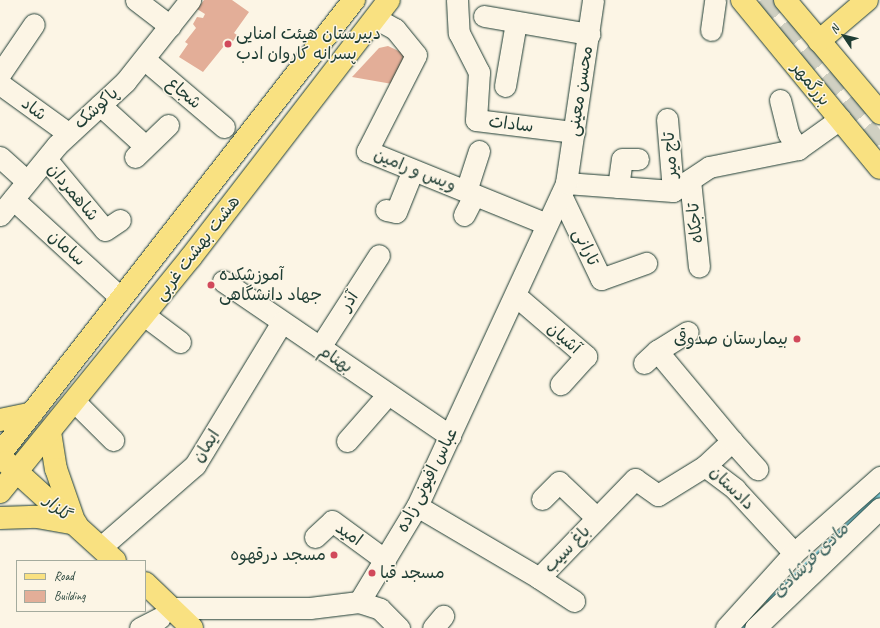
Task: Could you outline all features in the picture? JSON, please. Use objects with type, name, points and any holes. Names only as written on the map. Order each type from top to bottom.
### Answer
[{"type":"main road","name":"هشت بهشت غربی","points":[[0,455],[120,297],[354,0]]},
{"type":"main road","name":"هشت بهشت غربی","points":[[0,492],[75,402],[144,315],[389,0]]},
{"type":"main road","name":"بزرگمهر","points":[[742,0],[880,168]]},
{"type":"main road","name":"بزرگمهر","points":[[786,0],[819,41],[877,104]]},
{"type":"main road","points":[[819,41],[867,0]]},
{"type":"main road","points":[[847,127],[877,104]]},
{"type":"main road","points":[[0,420],[32,413]]},
{"type":"main road","points":[[50,432],[56,469],[76,524]]},
{"type":"main road","name":"گلزار","points":[[0,455],[108,554]]},
{"type":"main road","points":[[0,518],[37,517],[76,524]]},
{"type":"main road","points":[[146,585],[161,614],[192,628]]},
{"type":"street","points":[[136,0],[170,26]]},
{"type":"street","name":"پاکوشک","points":[[0,215],[27,181],[69,134],[125,82],[190,0]]},
{"type":"street","name":"سادات","points":[[458,0],[459,33],[479,72],[476,120],[574,132]]},
{"type":"street","points":[[711,30],[715,0]]},
{"type":"street","points":[[484,16],[516,22],[594,17]]},
{"type":"street","name":"محسن معینی","points":[[563,189],[594,17]]},
{"type":"street","name":"ویس و رامین","points":[[375,18],[395,29],[416,55],[367,151],[547,224]]},
{"type":"street","points":[[505,86],[516,22]]},
{"type":"street","points":[[0,74],[34,24]]},
{"type":"street","name":"شجاع","points":[[144,59],[224,127]]},
{"type":"street","name":"شاد","points":[[0,84],[69,134]]},
{"type":"street","points":[[780,100],[788,133],[798,149]]},
{"type":"street","points":[[100,105],[140,152],[168,125]]},
{"type":"street","name":"تاج میر","points":[[667,119],[673,191]]},
{"type":"street","points":[[563,189],[618,187],[673,191],[709,167],[798,149],[847,127]]},
{"type":"street","points":[[464,215],[479,151]]},
{"type":"street","points":[[0,157],[27,181]]},
{"type":"street","name":"شاهمردان","points":[[46,159],[105,230],[120,220]]},
{"type":"street","name":"تاج میر","points":[[618,187],[622,159],[638,159]]},
{"type":"street","points":[[391,211],[397,190],[413,170]]},
{"type":"street","name":"تاجکاه","points":[[690,180],[699,266]]},
{"type":"street","name":"عباس افیونی زاده","points":[[359,602],[417,506],[563,189]]},
{"type":"street","name":"تارانی","points":[[563,189],[601,279],[646,263]]},
{"type":"street","name":"سامان","points":[[13,199],[120,297]]},
{"type":"street","name":"آذر","points":[[320,347],[379,255]]},
{"type":"street","name":"بهنام","points":[[223,281],[450,436]]},
{"type":"street","name":"آشیان","points":[[515,295],[586,356],[561,384]]},
{"type":"street","points":[[144,315],[180,342]]},
{"type":"street","name":"ایمان","points":[[108,554],[195,465],[282,322]]},
{"type":"street","name":"دادستان","points":[[687,332],[651,357],[732,441],[705,466],[735,490],[794,553]]},
{"type":"street","points":[[348,441],[388,394]]},
{"type":"street","points":[[75,402],[113,440]]},
{"type":"street","points":[[732,441],[757,469]]},
{"type":"street","name":"باغ سیب","points":[[417,506],[539,578],[635,479],[658,495],[705,466]]},
{"type":"street","points":[[726,628],[794,553],[880,477]]},
{"type":"street","points":[[542,499],[559,482],[597,518]]},
{"type":"street","points":[[755,628],[880,508]]},
{"type":"street","name":"امید","points":[[315,537],[332,521],[385,560]]},
{"type":"street","points":[[539,578],[574,601]]},
{"type":"street","points":[[140,628],[161,614],[310,608],[359,602],[380,609],[399,628]]},
{"type":"building","points":[[204,0],[232,0],[249,12],[234,33],[237,35],[228,49],[224,46],[203,72],[179,57],[188,44],[185,42],[196,28],[193,24],[197,17],[203,18],[205,14],[197,9]]},
{"type":"building","points":[[388,46],[407,55],[398,85],[352,77],[379,48]]},
{"type":"waterway","name":"مادی فرشادی","points":[[768,601],[880,493]]},
{"type":"waterway","name":"مادی فرشادی","points":[[741,628],[750,619]]},
{"type":"tunnel","points":[[761,0],[880,147]]},
{"type":"place","name":"دبیرستان هیئت امنایی پسرانه کاروان ادب","points":[[228,44]]},
{"type":"place","name":"آموزشکده جهاد دانشگاهی","points":[[211,285]]},
{"type":"place","name":"بیمارستان صدوقی","points":[[797,339]]},
{"type":"place","name":"مسجد درقهوه","points":[[334,555]]},
{"type":"place","name":"مسجد قبا","points":[[372,573]]}]
